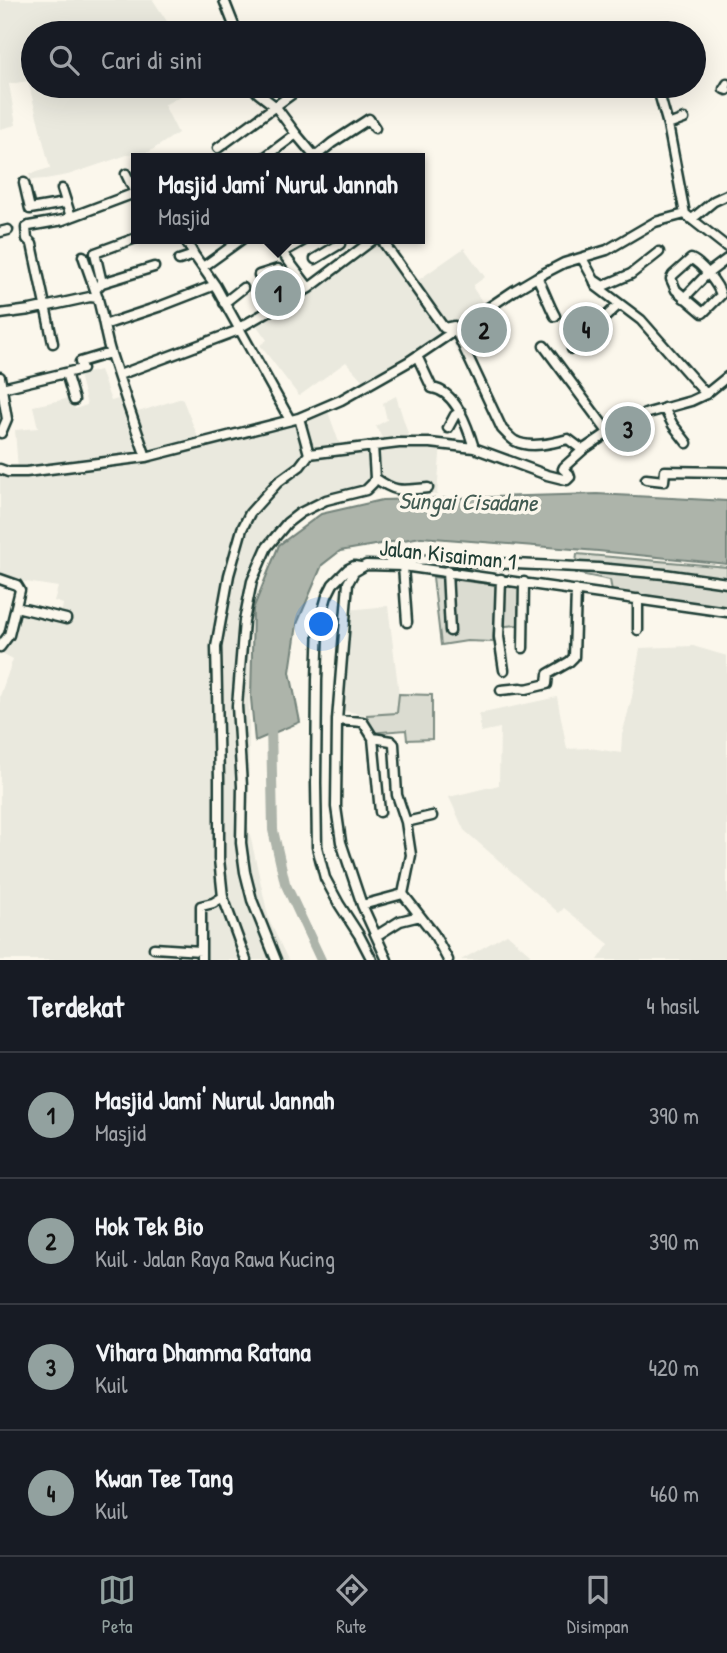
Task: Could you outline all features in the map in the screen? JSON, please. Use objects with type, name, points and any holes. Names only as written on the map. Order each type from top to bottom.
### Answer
[{"type":"street","points":[[224,0],[232,21]]},
{"type":"street","points":[[264,98],[276,107],[312,153]]},
{"type":"street","points":[[218,148],[288,98]]},
{"type":"street","points":[[660,98],[688,217],[727,247]]},
{"type":"street","points":[[320,153],[369,118],[375,128]]},
{"type":"street","points":[[668,125],[684,119]]},
{"type":"street","points":[[271,153],[296,134]]},
{"type":"street","points":[[126,174],[131,184]]},
{"type":"street","points":[[24,183],[30,209],[65,203]]},
{"type":"street","points":[[62,189],[71,217]]},
{"type":"street","points":[[0,470],[26,472],[146,457],[295,419],[341,400],[417,356],[515,290],[564,263],[607,250],[655,222],[688,217],[727,195]]},
{"type":"street","points":[[53,343],[32,244],[27,239],[26,228],[63,220],[131,196]]},
{"type":"street","points":[[0,313],[90,298],[96,294],[102,283],[95,253],[131,240]]},
{"type":"street","points":[[188,244],[295,419],[309,454]]},
{"type":"street","points":[[203,267],[235,244]]},
{"type":"street","points":[[276,244],[309,288]]},
{"type":"street","points":[[283,252],[297,244]]},
{"type":"street","points":[[315,259],[335,244]]},
{"type":"street","points":[[340,244],[350,257]]},
{"type":"street","points":[[119,375],[239,329],[309,288],[367,244]]},
{"type":"street","points":[[385,244],[444,328],[454,326],[502,429],[518,443],[551,444],[568,439],[584,449]]},
{"type":"street","points":[[594,280],[600,285],[607,285],[631,274],[659,252]]},
{"type":"street","points":[[179,260],[194,255]]},
{"type":"street","points":[[83,256],[96,294],[110,353],[146,457]]},
{"type":"street","points":[[582,258],[596,286],[641,320],[706,394]]},
{"type":"street","points":[[691,259],[707,274],[719,288],[721,295],[703,313],[676,290],[671,279],[691,259]]},
{"type":"street","points":[[684,298],[707,274],[727,259]]},
{"type":"street","points":[[102,283],[154,267]]},
{"type":"street","points":[[259,275],[278,269],[296,296]]},
{"type":"street","points":[[537,277],[555,316]]},
{"type":"street","points":[[104,325],[215,285]]},
{"type":"street","points":[[224,303],[243,288]]},
{"type":"street","points":[[572,349],[620,304]]},
{"type":"street","points":[[544,346],[608,432]]},
{"type":"street","points":[[2,388],[82,369],[80,362],[110,353]]},
{"type":"street","points":[[417,356],[432,388],[439,389],[449,397],[461,412],[474,448]]},
{"type":"street","points":[[66,373],[74,400]]},
{"type":"street","points":[[0,377],[7,419],[1,433]]},
{"type":"street","points":[[246,960],[223,897],[219,859],[216,647],[229,575],[242,528],[250,513],[278,482],[300,466],[309,454],[373,446],[430,443],[474,448],[567,480],[570,477],[564,467],[608,432],[624,422],[691,401],[706,394],[727,377]]},
{"type":"street","points":[[664,408],[687,443]]},
{"type":"street","points":[[448,428],[455,415],[461,412]]},
{"type":"street","points":[[276,960],[252,900],[241,843],[242,786],[237,706],[244,621],[252,581],[267,547],[287,523],[300,513],[326,500],[366,490],[375,478],[373,446]]},
{"type":"street","points":[[646,479],[664,481],[665,471],[727,472]]},
{"type":"street","points":[[375,478],[397,490],[428,488]]},
{"type":"street","points":[[389,565],[398,559],[433,559],[598,568],[727,583]]},
{"type":"street","name":"Jalan Kisaiman 1","points":[[387,960],[362,905],[341,842],[336,807],[337,720],[348,583],[354,572],[366,565],[403,566],[727,612]]},
{"type":"street","points":[[403,566],[407,622]]},
{"type":"street","points":[[360,567],[348,569],[333,584],[319,624],[317,847],[325,878],[372,960]]},
{"type":"street","points":[[447,571],[450,631]]},
{"type":"street","points":[[0,579],[19,587],[20,597],[9,635],[0,647]]},
{"type":"street","points":[[501,579],[499,637],[504,670]]},
{"type":"street","points":[[523,648],[524,582]]},
{"type":"street","points":[[501,690],[526,689],[547,684],[548,674],[574,657],[576,590]]},
{"type":"street","points":[[638,599],[638,630]]},
{"type":"street","points":[[16,607],[66,619]]},
{"type":"street","points":[[337,720],[363,722],[373,738],[380,812]]},
{"type":"street","points":[[373,738],[394,744],[397,795],[406,822],[411,855],[404,894],[434,933],[448,960]]},
{"type":"street","points":[[406,822],[432,816]]},
{"type":"street","points":[[362,905],[404,894]]},
{"type":"street","points":[[154,948],[201,955],[201,906],[214,903],[223,897]]},
{"type":"street","points":[[376,936],[400,921],[420,916]]},
{"type":"shaded area","points":[[0,0],[153,0],[167,21],[21,21],[21,82],[9,84],[16,125],[0,129]]},
{"type":"shaded area","points":[[32,98],[177,98],[164,105],[178,133],[149,152],[131,153],[68,175],[31,180],[29,174],[50,168]]},
{"type":"shaded area","points":[[372,244],[383,244],[414,283],[464,248],[485,277],[473,288],[485,306],[363,381],[346,362],[299,396],[260,345],[267,340],[257,326]]},
{"type":"shaded area","points":[[100,370],[111,401],[129,396],[135,413],[182,398],[200,442],[326,406],[341,448],[384,442],[376,426],[387,420],[383,403],[396,396],[409,437],[441,442],[437,495],[386,489],[328,504],[287,527],[264,557],[250,618],[248,826],[269,920],[288,960],[0,960],[0,696],[13,659],[2,653],[10,642],[22,607],[61,616],[63,604],[54,601],[58,587],[0,578],[0,469],[18,470],[15,430],[38,428],[33,406],[71,398],[75,409],[87,405],[79,375]]},
{"type":"shaded area","points":[[577,554],[727,567],[727,612],[613,596],[610,580],[575,573]]},
{"type":"shaded area","points":[[433,577],[523,588],[519,625],[494,627],[493,642],[467,641],[441,645]]},
{"type":"shaded area","points":[[388,606],[399,694],[397,713],[367,715],[340,710],[347,610]]},
{"type":"shaded area","points":[[693,646],[727,656],[727,960],[598,960],[609,944],[564,908],[559,913],[464,830],[449,797],[499,785],[500,728],[481,732],[479,714],[557,697],[567,749],[590,748],[621,753],[622,735],[640,648]]},
{"type":"shaded area","points":[[399,694],[432,695],[432,739],[407,740],[406,730],[368,733],[367,715],[397,713]]},
{"type":"shaded area","points":[[507,934],[530,954],[527,960],[461,960]]},
{"type":"water","points":[[597,494],[727,501],[727,564],[421,537],[340,551],[322,565],[297,624],[290,672],[300,722],[255,741],[251,698],[253,609],[279,545],[321,514],[382,500]]},
{"type":"waterway","name":"Sungai Cisadane","points":[[271,722],[273,830],[285,883],[321,960]]},
{"type":"place","name":"Masjid Jami' Nurul Jannah","points":[[278,293]]},
{"type":"place","name":"Kwan Tee Tang","points":[[586,329]]},
{"type":"place","name":"Hok Tek Bio","points":[[484,330]]},
{"type":"place","name":"Vihara Dhamma Ratana","points":[[628,429]]}]
